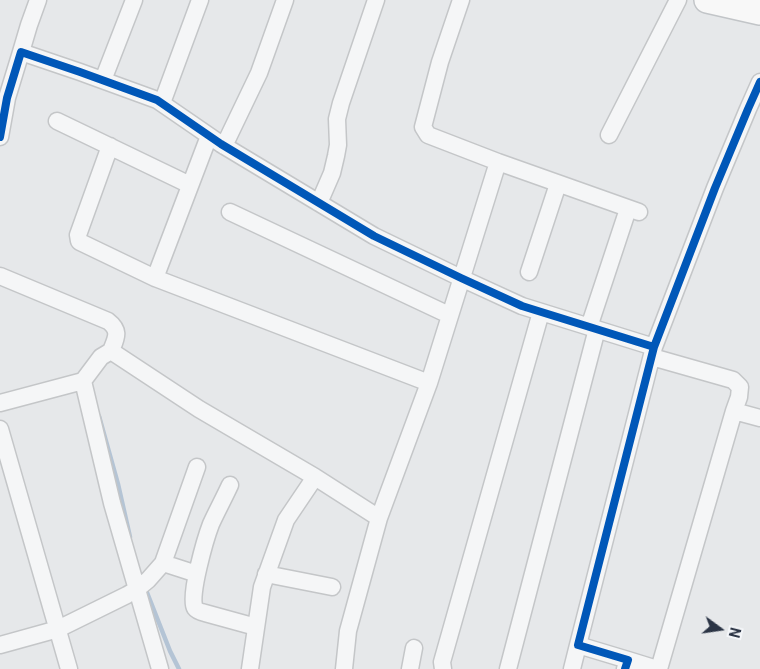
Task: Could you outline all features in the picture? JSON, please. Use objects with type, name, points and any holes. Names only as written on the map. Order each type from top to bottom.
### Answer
[{"type":"main road","points":[[707,0],[760,12]]},
{"type":"street","points":[[0,138],[7,98],[38,0]]},
{"type":"street","points":[[103,80],[134,0]]},
{"type":"street","points":[[162,103],[200,0]]},
{"type":"street","points":[[224,146],[258,73],[285,0]]},
{"type":"street","points":[[319,203],[332,173],[336,156],[338,145],[337,119],[376,0]]},
{"type":"street","points":[[461,0],[440,62],[423,127],[428,135],[633,210],[593,328],[508,669]]},
{"type":"street","points":[[609,135],[678,0]]},
{"type":"street","points":[[21,52],[157,100],[224,146],[374,236],[461,278],[522,306],[593,328],[653,352],[733,380],[740,387],[739,397],[658,669],[626,665],[578,645]]},
{"type":"street","points":[[572,669],[653,352],[715,188],[760,82]]},
{"type":"street","points":[[57,121],[190,185]]},
{"type":"street","points":[[155,278],[209,136]]},
{"type":"street","points":[[110,146],[78,235],[78,241],[155,278],[429,383]]},
{"type":"street","points":[[344,669],[348,631],[379,518],[429,383],[498,162]]},
{"type":"street","points":[[529,272],[558,184]]},
{"type":"street","points":[[230,212],[450,315]]},
{"type":"street","points":[[0,276],[108,321],[114,326],[116,332],[111,351],[101,357],[83,381],[0,403]]},
{"type":"street","points":[[442,669],[442,662],[541,312]]},
{"type":"street","points":[[111,351],[198,409],[315,477],[379,518]]},
{"type":"street","points":[[83,381],[112,504],[160,669]]},
{"type":"street","points":[[734,411],[760,418]]},
{"type":"street","points":[[0,429],[69,669]]},
{"type":"street","points":[[0,646],[58,630],[136,589],[163,564],[197,467]]},
{"type":"street","points":[[250,669],[262,586],[266,574],[286,520],[315,477]]},
{"type":"street","points":[[230,485],[211,526],[197,574],[193,598],[194,607],[205,613],[256,627]]},
{"type":"street","points":[[163,564],[197,574]]},
{"type":"street","points":[[266,574],[332,587]]},
{"type":"street","points":[[410,669],[414,648]]},
{"type":"waterway","points":[[99,416],[118,484],[130,537]]},
{"type":"waterway","points":[[146,590],[179,669]]},
{"type":"cycle path","points":[[0,137],[7,98],[21,52],[157,100],[221,144],[374,236],[461,278],[522,306],[654,347]]},
{"type":"cycle path","points":[[625,669],[628,660],[578,645],[654,347],[715,188],[760,82]]}]
